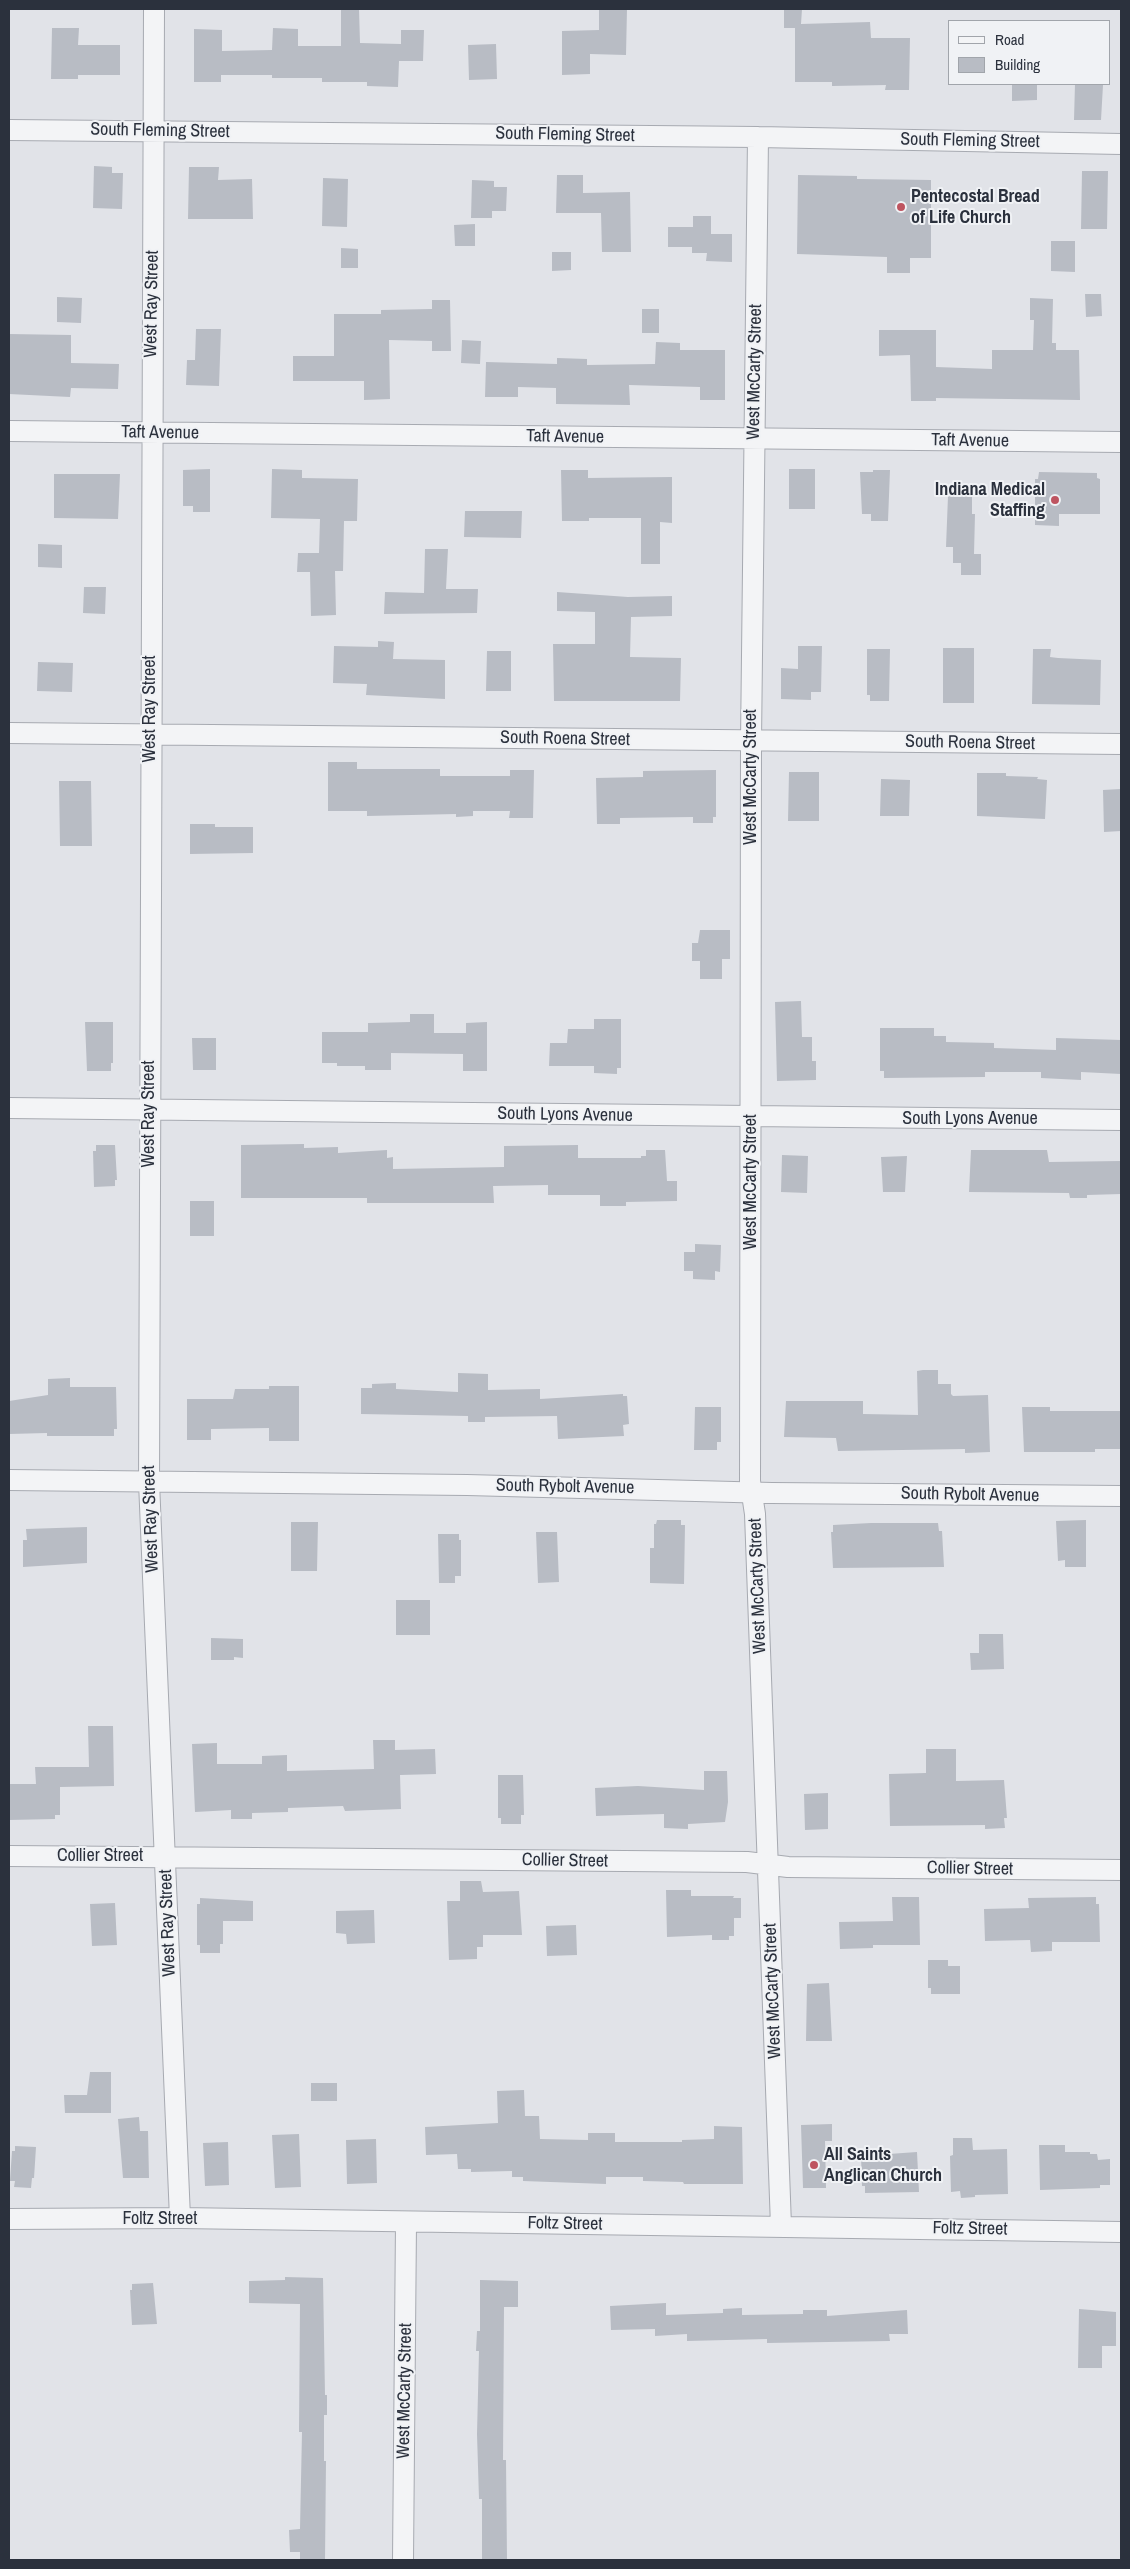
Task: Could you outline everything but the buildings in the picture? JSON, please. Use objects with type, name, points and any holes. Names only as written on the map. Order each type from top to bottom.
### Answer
[{"type":"street","name":"West Ray Street","points":[[154,9],[148,1110],[148,1482],[180,2218]]},
{"type":"street","name":"South Fleming Street","points":[[9,130],[758,137],[1121,144]]},
{"type":"street","name":"West McCarty Street","points":[[758,137],[751,741],[752,1492],[769,1865],[782,2226]]},
{"type":"street","name":"Taft Avenue","points":[[9,432],[1121,442]]},
{"type":"street","name":"South Roena Street","points":[[9,733],[1121,744]]},
{"type":"street","name":"South Lyons Avenue","points":[[9,1108],[751,1118],[1121,1120]]},
{"type":"street","name":"South Rybolt Avenue","points":[[9,1480],[467,1485],[752,1492],[1121,1496]]},
{"type":"street","name":"Collier Street","points":[[9,1856],[748,1862],[788,1867],[1121,1870]]},
{"type":"street","name":"Foltz Street","points":[[9,2219],[180,2218],[1121,2232]]},
{"type":"street","name":"West McCarty Street","points":[[403,2560],[406,2222]]},
{"type":"place","name":"Pentecostal Bread of Life Church","points":[[901,207]]},
{"type":"place","name":"Indiana Medical Staffing","points":[[1055,500]]},
{"type":"place","name":"All Saints Anglican Church","points":[[814,2165]]}]
